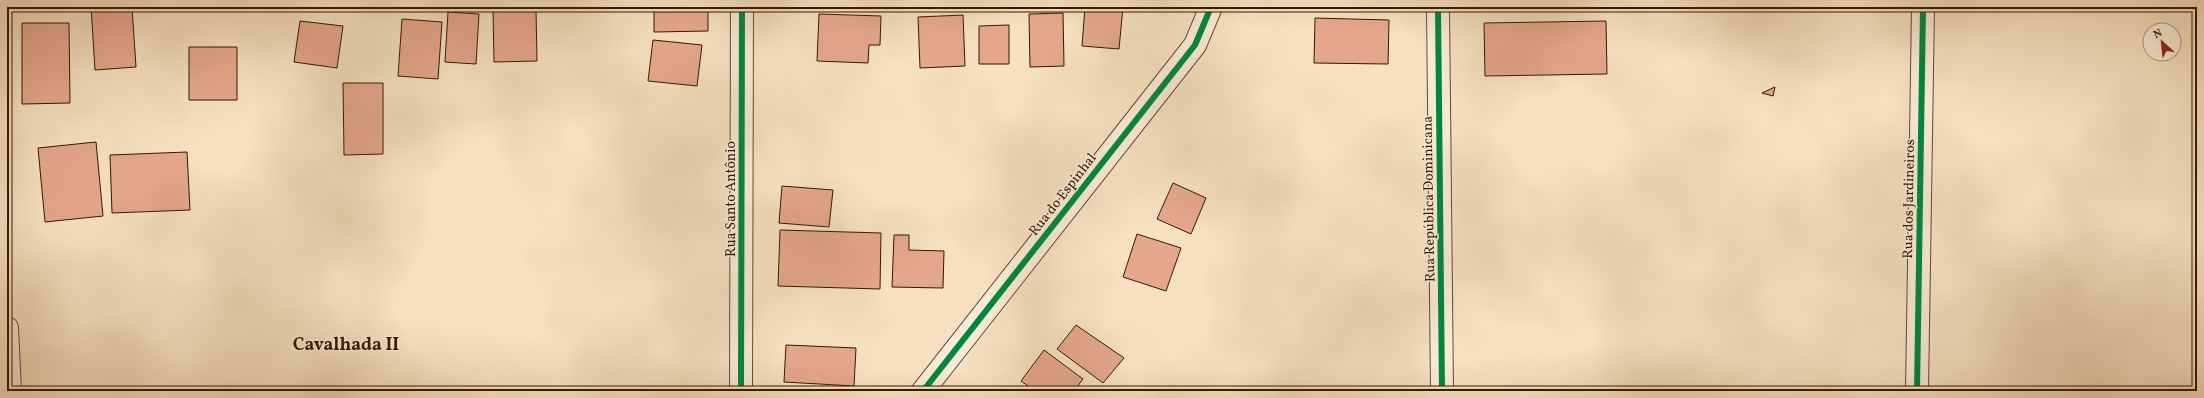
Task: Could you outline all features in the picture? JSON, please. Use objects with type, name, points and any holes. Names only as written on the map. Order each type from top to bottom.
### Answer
[{"type":"street","name":"Rua Santo Antônio","points":[[742,7],[742,391]]},
{"type":"street","name":"Rua do Espinhal","points":[[923,391],[1195,45],[1211,7]]},
{"type":"street","name":"Rua República Dominicana","points":[[1438,7],[1442,391]]},
{"type":"street","name":"Rua dos Jardineiros","points":[[1917,391],[1923,7]]},
{"type":"street","points":[[7,328],[10,391]]},
{"type":"building","points":[[91,7],[132,7],[136,67],[95,70]]},
{"type":"building","points":[[654,7],[708,7],[708,31],[654,32]]},
{"type":"building","points":[[1085,7],[1123,7],[1119,49],[1082,46]]},
{"type":"building","points":[[536,10],[537,61],[494,62],[493,11]]},
{"type":"building","points":[[448,12],[479,14],[476,64],[445,62]]},
{"type":"building","points":[[1063,13],[1064,66],[1030,67],[1029,14]]},
{"type":"building","points":[[819,14],[881,16],[880,45],[869,45],[868,63],[817,61]]},
{"type":"building","points":[[963,15],[965,66],[920,68],[918,17]]},
{"type":"building","points":[[1315,18],[1389,20],[1388,64],[1314,63]]},
{"type":"building","points":[[402,19],[442,22],[438,79],[398,76]]},
{"type":"building","points":[[300,21],[343,26],[337,68],[294,62]]},
{"type":"building","points":[[1606,21],[1607,74],[1485,76],[1484,23]]},
{"type":"building","points":[[22,23],[69,23],[70,103],[22,104]]},
{"type":"building","points":[[1009,25],[1009,64],[979,64],[979,26]]},
{"type":"building","points":[[653,40],[702,45],[697,86],[648,81]]},
{"type":"building","points":[[189,47],[237,47],[237,100],[189,100]]},
{"type":"building","points":[[343,83],[383,83],[383,154],[344,155]]},
{"type":"building","points":[[1775,87],[1773,96],[1762,93]]},
{"type":"building","points":[[96,142],[103,216],[45,222],[38,148]]},
{"type":"building","points":[[187,152],[190,210],[112,213],[110,155]]},
{"type":"building","points":[[1173,183],[1206,198],[1191,234],[1157,219]]},
{"type":"building","points":[[782,186],[833,190],[829,227],[779,223]]},
{"type":"building","points":[[780,230],[881,233],[880,289],[778,286]]},
{"type":"building","points":[[1137,234],[1181,248],[1166,291],[1123,277]]},
{"type":"building","points":[[894,235],[909,235],[909,250],[944,251],[943,288],[892,287]]},
{"type":"building","points":[[1076,325],[1124,358],[1103,383],[1057,349]]},
{"type":"building","points":[[786,345],[856,348],[854,386],[784,382]]},
{"type":"building","points":[[1044,350],[1083,379],[1074,391],[1035,391],[1021,381]]},
{"type":"cycle path","points":[[741,391],[742,7]]},
{"type":"cycle path","points":[[923,391],[1195,45],[1211,7]]},
{"type":"cycle path","points":[[1438,7],[1442,391]]},
{"type":"cycle path","points":[[1917,391],[1923,7]]},
{"type":"district","name":"Cavalhada II","points":[[346,344]]}]
